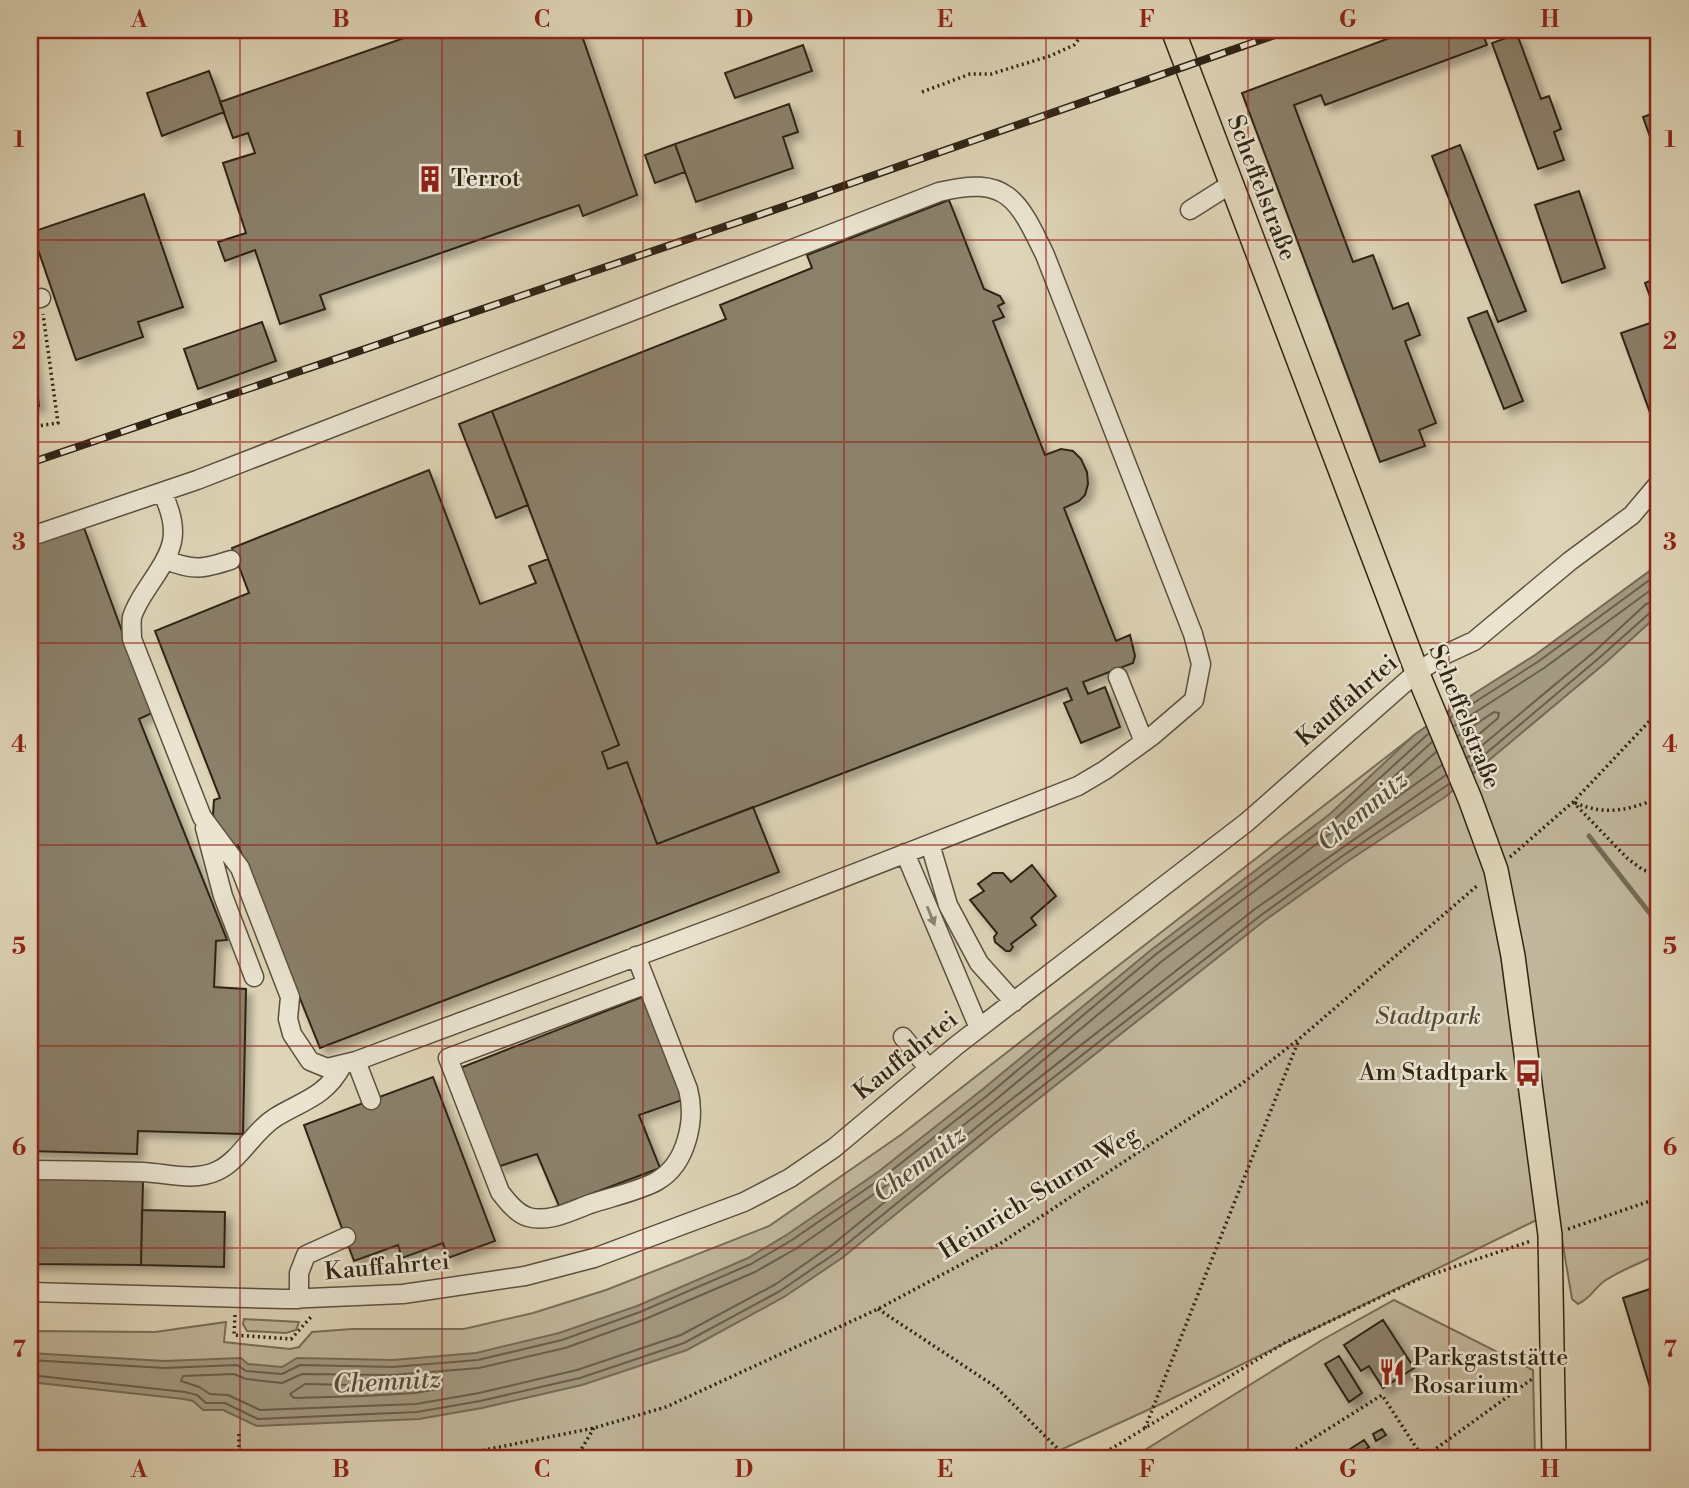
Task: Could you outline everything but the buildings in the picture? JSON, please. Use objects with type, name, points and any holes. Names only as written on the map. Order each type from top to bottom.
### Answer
[{"type":"main road","name":"Scheffelstraße","points":[[1172,30],[1417,672],[1470,799],[1496,870],[1513,956],[1550,1235],[1554,1458]]},
{"type":"street","points":[[1190,210],[1231,184]]},
{"type":"street","points":[[30,537],[162,492],[939,192],[963,186],[988,187],[1008,196],[1020,208],[1045,255],[1194,634],[1201,664],[1194,700],[1144,743],[1078,786],[349,1064],[327,1068],[310,1061],[296,1041],[288,1019],[290,997],[240,868],[202,817]]},
{"type":"street","name":"Kauffahrtei","points":[[30,1292],[299,1299],[403,1294],[525,1276],[594,1258],[744,1202],[790,1178],[834,1148],[928,1068],[1247,822],[1417,672],[1446,654],[1474,642],[1570,561],[1632,515],[1659,483]]},
{"type":"street","points":[[162,492],[170,509],[174,535],[166,560],[142,596],[132,617],[132,639],[202,817],[223,896],[254,977]]},
{"type":"street","points":[[166,560],[188,568],[207,568],[231,561]]},
{"type":"street","points":[[1118,677],[1144,743]]},
{"type":"street","points":[[930,844],[948,905],[979,963],[1014,1002]]},
{"type":"street","points":[[905,853],[979,1028]]},
{"type":"street","points":[[636,956],[647,984],[688,1089],[692,1107],[688,1136],[678,1161],[658,1180],[546,1219],[526,1216],[500,1192],[448,1058],[647,984]]},
{"type":"street","points":[[531,995],[542,1023]]},
{"type":"street","points":[[903,1037],[928,1068]]},
{"type":"street","points":[[349,1064],[371,1100]]},
{"type":"street","points":[[30,1170],[146,1172],[191,1177],[215,1172],[228,1164],[273,1119],[319,1095],[349,1064]]},
{"type":"street","points":[[299,1299],[299,1273],[306,1255],[345,1237]]},
{"type":"path","points":[[922,92],[970,74],[991,74],[1050,56],[1074,45],[1086,30]]},
{"type":"path","points":[[30,427],[58,423],[35,299]]},
{"type":"path","name":"Heinrich-Sturm-Weg","points":[[444,1458],[594,1428],[666,1408],[878,1309],[1002,1243],[1240,1085],[1299,1039],[1573,802],[1659,712]]},
{"type":"path","points":[[1573,802],[1592,810],[1616,811],[1659,797]]},
{"type":"path","points":[[1573,802],[1627,859],[1643,870],[1659,874]]},
{"type":"path","points":[[1144,1430],[1299,1039]]},
{"type":"path","points":[[1096,1458],[1255,1360],[1357,1307],[1421,1278],[1659,1198]]},
{"type":"path","points":[[878,1309],[996,1387],[1067,1458]]},
{"type":"path","points":[[235,1315],[234,1335],[291,1339],[310,1317]]},
{"type":"path","points":[[1282,1458],[1381,1395],[1423,1458],[1551,1366]]},
{"type":"path","points":[[576,1458],[594,1428]]},
{"type":"path","points":[[239,1433],[239,1458]]},
{"type":"path","points":[[30,1450],[90,1458]]},
{"type":"green space","name":"Stadtpark","points":[[1659,605],[1659,1254],[1610,1278],[1578,1304],[1572,1299],[1557,1210],[1163,1403],[1043,1458],[30,1458],[30,1331],[155,1332],[226,1322],[224,1342],[290,1349],[299,1347],[312,1332],[352,1329],[464,1329],[533,1313],[606,1290],[769,1226],[902,1134],[1421,730]]},
{"type":"green space","points":[[1394,1300],[1533,1370],[1535,1458],[1132,1458],[1322,1340]]},
{"type":"green space","points":[[244,1319],[299,1322],[296,1330],[286,1333],[247,1331],[243,1324]]},
{"type":"water","name":"Chemnitz","points":[[1659,564],[1659,614],[1604,664],[1445,797],[1264,921],[842,1258],[784,1297],[687,1350],[582,1385],[419,1419],[257,1426],[223,1410],[203,1410],[193,1401],[184,1399],[30,1382],[30,1353],[164,1361],[241,1358],[248,1364],[282,1367],[297,1358],[393,1360],[476,1353],[559,1333],[637,1306],[748,1258],[878,1172],[1151,950],[1330,814],[1414,735],[1535,655]]},
{"type":"waterway","points":[[1589,836],[1659,925]]},
{"type":"railway","points":[[30,463],[803,200],[1289,30]]},
{"type":"place","name":"Terrot","points":[[430,179]]},
{"type":"place","name":"Am Stadtpark","points":[[1528,1073]]},
{"type":"place","name":"Parkgaststätte Rosarium","points":[[1392,1372]]}]
